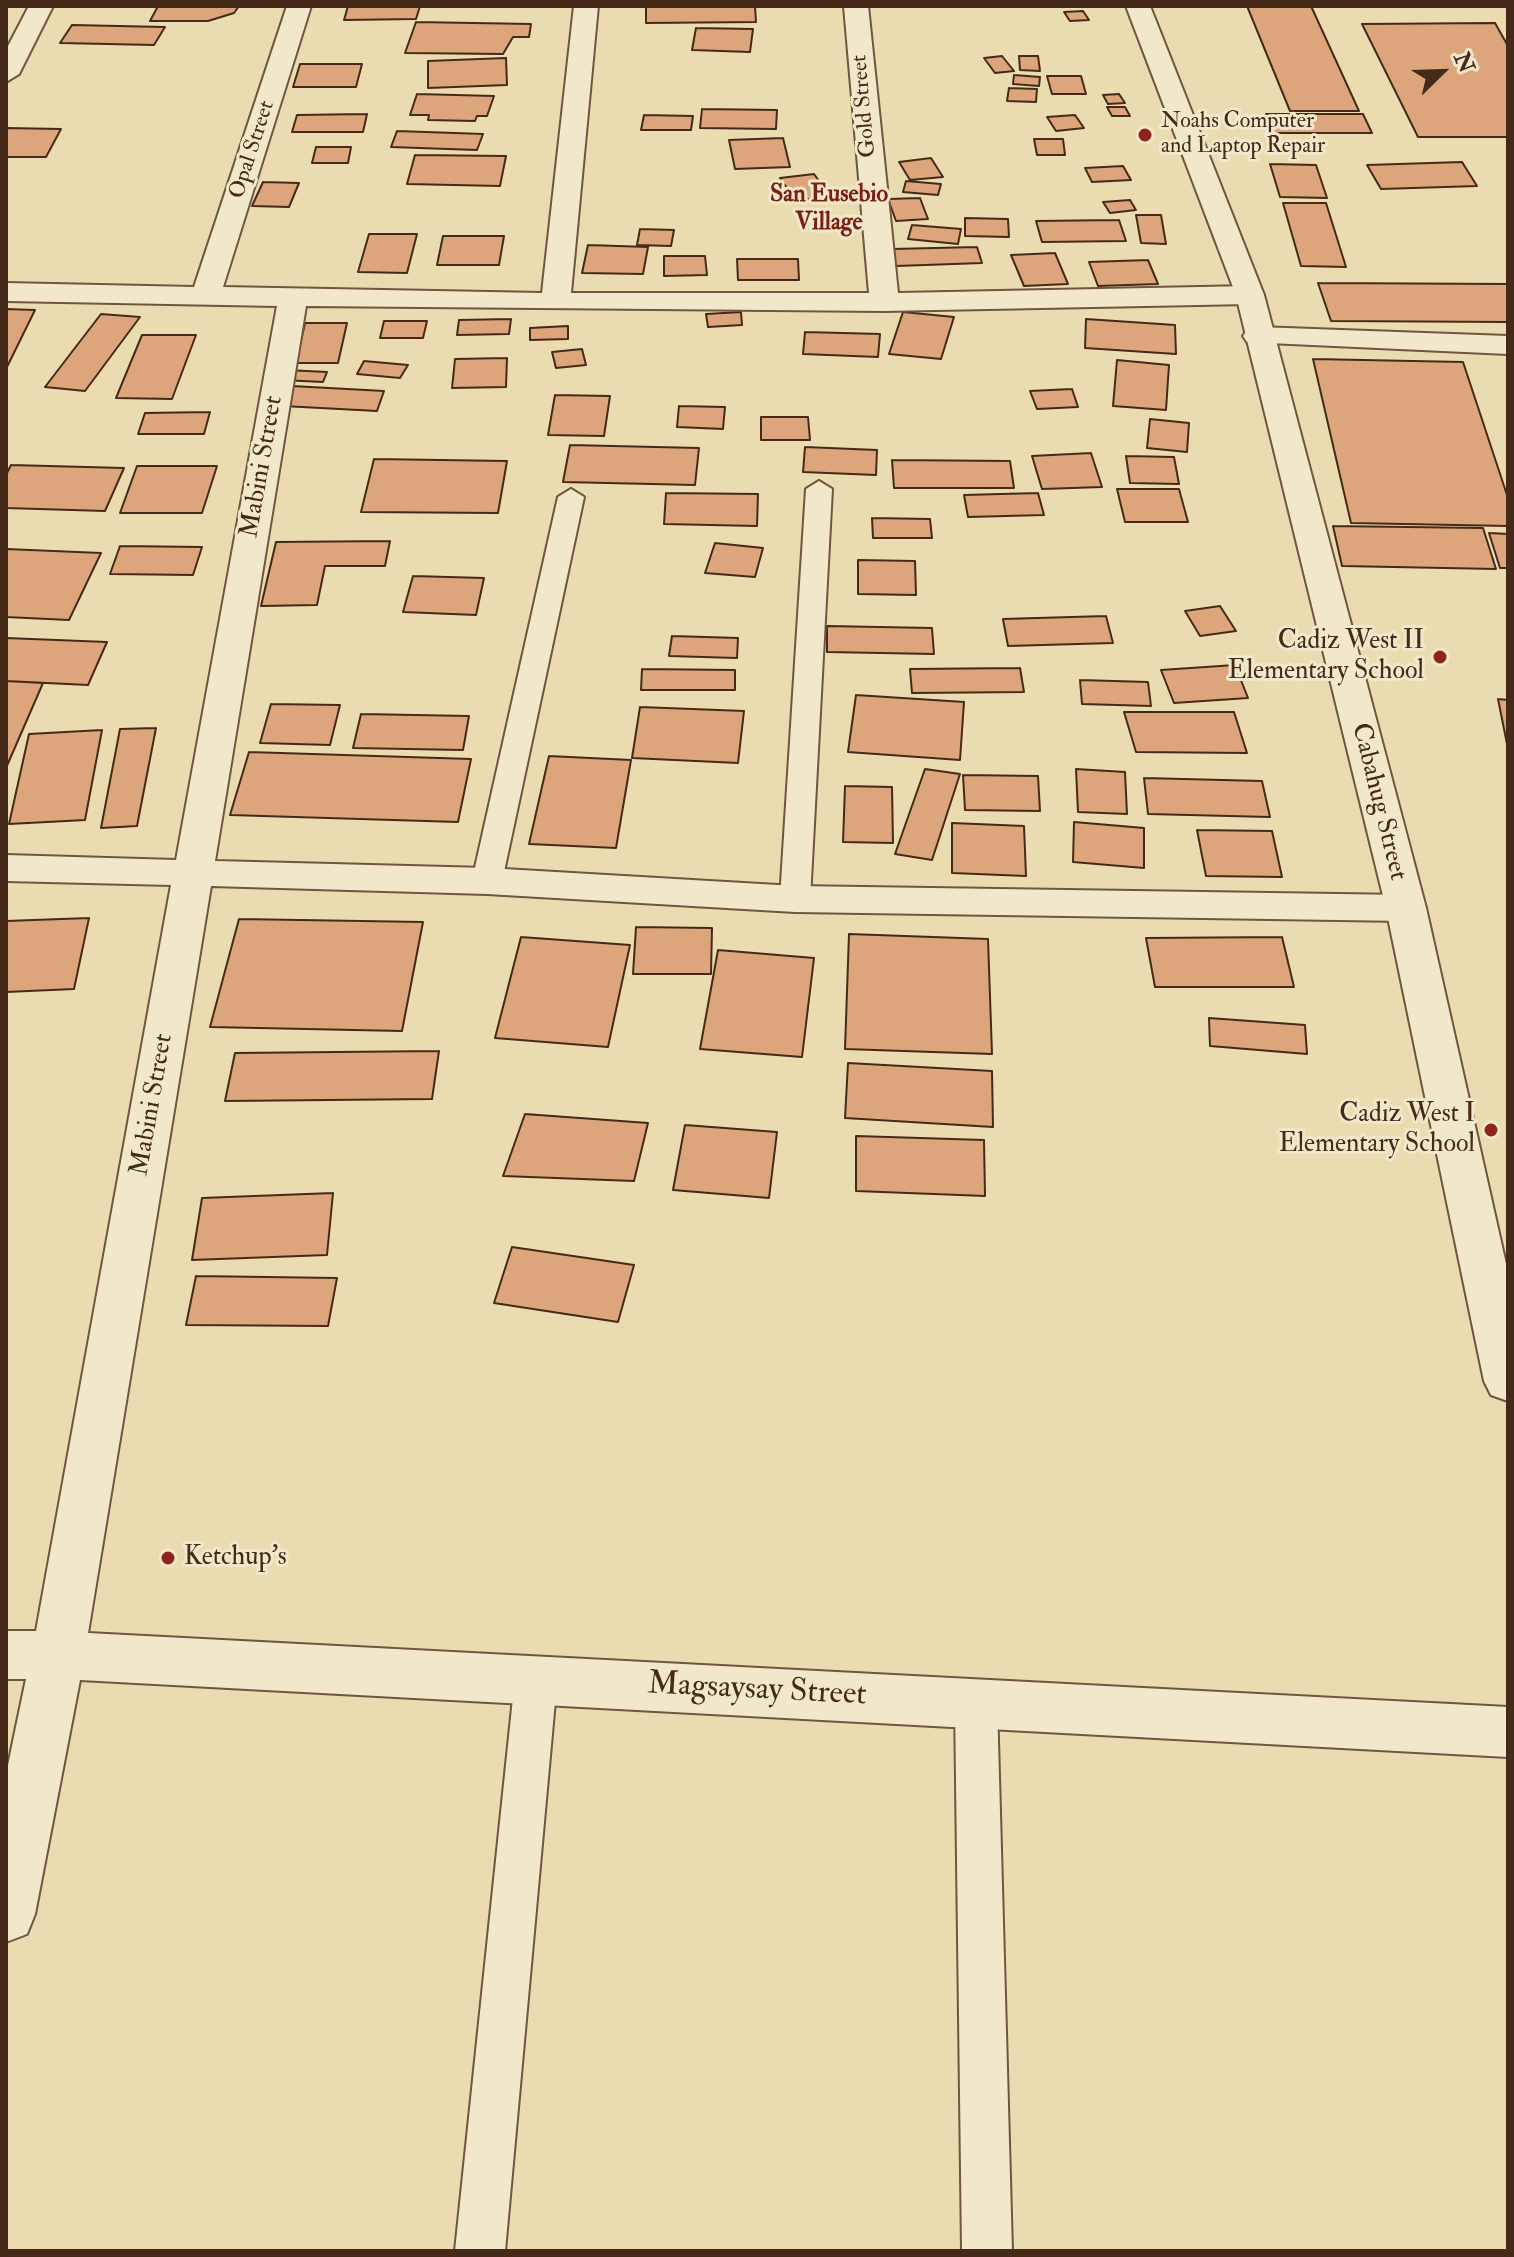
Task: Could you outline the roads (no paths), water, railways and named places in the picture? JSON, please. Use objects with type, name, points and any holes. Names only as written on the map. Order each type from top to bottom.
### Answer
[{"type":"street","points":[[6,74],[41,6]]},
{"type":"street","name":"Opal Street","points":[[206,295],[299,6]]},
{"type":"street","points":[[556,302],[586,6]]},
{"type":"street","name":"Gold Street","points":[[856,6],[884,302]]},
{"type":"street","name":"Cabahug Street","points":[[1138,6],[1250,295],[1406,908],[1508,1381]]},
{"type":"street","points":[[6,292],[556,302],[884,302],[1250,295]]},
{"type":"street","name":"Mabini Street","points":[[6,1914],[58,1655],[293,295]]},
{"type":"street","points":[[1258,336],[1508,345]]},
{"type":"street","points":[[6,868],[487,881],[795,899],[1406,908]]},
{"type":"street","name":"Magsaysay Street","points":[[6,1655],[536,1679],[1508,1732]]},
{"type":"lane","points":[[795,899],[819,489]]},
{"type":"lane","points":[[487,881],[571,497]]},
{"type":"lane","points":[[480,2251],[536,1679]]},
{"type":"lane","points":[[976,1703],[987,2251]]},
{"type":"place","name":"Noahs Computer and Laptop Repair","points":[[1145,135]]},
{"type":"place","name":"Cadiz West II Elementary School","points":[[1440,657]]},
{"type":"place","name":"Cadiz West I Elementary School","points":[[1491,1130]]},
{"type":"place","name":"Ketchup's","points":[[168,1558]]},
{"type":"district","name":"San Eusebio Village","points":[[829,210]]}]
